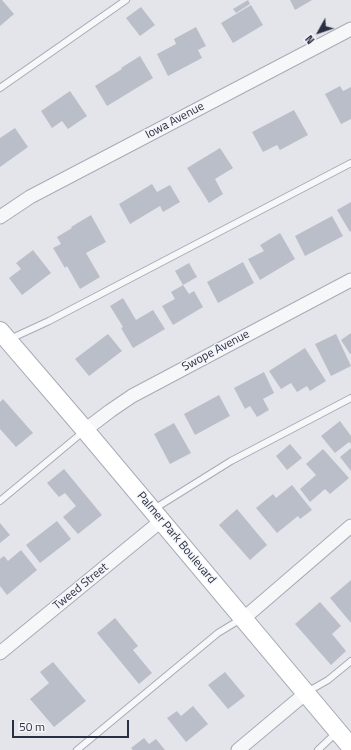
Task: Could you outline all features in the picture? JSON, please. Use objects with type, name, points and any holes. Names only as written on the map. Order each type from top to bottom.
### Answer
[{"type":"main road","name":"Palmer Park Boulevard","points":[[3,339],[85,430],[351,747]]},
{"type":"street","name":"Iowa Avenue","points":[[0,217],[30,197],[351,29]]},
{"type":"street","name":"Swope Avenue","points":[[85,430],[132,396],[351,280]]},
{"type":"street","name":"Tweed Street","points":[[0,653],[156,516]]},
{"type":"street","points":[[243,619],[351,526]]},
{"type":"street","points":[[238,750],[306,693]]},
{"type":"lane","points":[[0,88],[126,0]]},
{"type":"lane","points":[[3,339],[50,321],[351,162]]},
{"type":"lane","points":[[156,516],[231,461],[351,398]]},
{"type":"lane","points":[[0,501],[85,430]]},
{"type":"lane","points":[[77,750],[218,633],[243,619]]},
{"type":"lane","points":[[306,693],[328,680],[351,661]]},
{"type":"lane","points":[[318,750],[338,731]]},
{"type":"building","points":[[0,0],[2,0],[14,14],[0,26]]},
{"type":"building","points":[[248,0],[250,4],[236,13],[233,9]]},
{"type":"building","points":[[290,0],[312,0],[295,10]]},
{"type":"building","points":[[251,5],[263,25],[233,43],[221,23]]},
{"type":"building","points":[[141,7],[155,25],[140,36],[126,18]]},
{"type":"building","points":[[196,27],[206,46],[198,50],[202,58],[168,76],[157,54],[176,44],[174,39]]},
{"type":"building","points":[[140,56],[153,78],[107,106],[95,86]]},
{"type":"building","points":[[340,86],[343,91],[351,87],[351,119],[341,124],[325,94]]},
{"type":"building","points":[[70,91],[87,116],[68,129],[62,121],[52,128],[41,111]]},
{"type":"building","points":[[294,110],[308,135],[280,150],[277,145],[263,152],[252,132]]},
{"type":"building","points":[[15,128],[28,147],[0,167],[0,138]]},
{"type":"building","points":[[220,148],[233,168],[215,179],[223,194],[209,203],[187,168]]},
{"type":"building","points":[[152,184],[157,192],[170,185],[180,202],[163,212],[160,206],[130,224],[119,204]]},
{"type":"building","points":[[351,202],[351,231],[350,232],[337,210]]},
{"type":"building","points":[[91,215],[106,242],[86,253],[100,277],[80,289],[67,266],[65,268],[53,248],[61,244],[57,237]]},
{"type":"building","points":[[332,216],[343,236],[305,256],[295,236]]},
{"type":"building","points":[[280,233],[295,259],[260,280],[248,259],[264,251],[260,245]]},
{"type":"building","points":[[33,250],[51,273],[22,295],[9,278],[21,269],[16,263]]},
{"type":"building","points":[[243,262],[254,283],[218,303],[207,282]]},
{"type":"building","points":[[189,263],[197,277],[183,285],[175,271]]},
{"type":"building","points":[[183,285],[189,294],[194,291],[203,307],[173,325],[162,306],[175,299],[171,292]]},
{"type":"building","points":[[123,298],[136,320],[153,310],[165,329],[133,348],[121,328],[123,327],[110,306]]},
{"type":"building","points":[[351,333],[351,353],[350,354],[341,340]]},
{"type":"building","points":[[108,334],[122,351],[89,376],[75,359]]},
{"type":"building","points":[[336,334],[351,366],[331,376],[315,344]]},
{"type":"building","points":[[305,348],[326,381],[310,391],[307,386],[297,392],[291,383],[281,389],[269,371]]},
{"type":"building","points":[[264,372],[274,393],[263,399],[269,410],[257,417],[250,406],[245,409],[234,388]]},
{"type":"building","points":[[219,395],[230,416],[195,435],[184,414]]},
{"type":"building","points":[[3,399],[33,433],[16,447],[0,429],[0,402]]},
{"type":"building","points":[[340,421],[351,436],[351,444],[349,442],[335,453],[321,436]]},
{"type":"building","points":[[174,423],[191,453],[170,464],[154,434]]},
{"type":"building","points":[[290,444],[302,458],[287,470],[276,456]]},
{"type":"building","points":[[351,448],[351,471],[340,457]]},
{"type":"building","points":[[323,449],[349,478],[330,494],[325,489],[310,502],[300,489],[316,475],[306,464]]},
{"type":"building","points":[[64,469],[102,515],[78,534],[63,517],[76,506],[65,493],[59,497],[47,483]]},
{"type":"building","points":[[292,485],[312,510],[300,519],[298,516],[277,533],[256,508],[273,494],[276,498]]},
{"type":"building","points":[[237,509],[267,545],[250,560],[219,525]]},
{"type":"building","points":[[57,521],[71,539],[40,563],[26,545]]},
{"type":"building","points":[[0,523],[10,535],[0,543]]},
{"type":"building","points":[[21,550],[37,570],[7,595],[0,586],[0,559],[4,556],[8,561]]},
{"type":"building","points":[[351,580],[351,623],[330,598]]},
{"type":"building","points":[[320,602],[341,626],[332,634],[346,651],[331,665],[295,624]]},
{"type":"building","points":[[115,618],[138,646],[133,650],[152,673],[139,684],[97,633]]},
{"type":"building","points":[[53,662],[86,701],[54,727],[30,699],[49,683],[40,672]]},
{"type":"building","points":[[225,672],[245,696],[228,709],[208,685]]},
{"type":"building","points":[[193,706],[208,724],[186,742],[167,718],[177,711],[181,716]]},
{"type":"building","points":[[144,738],[149,744],[156,739],[165,750],[133,750],[131,748]]}]
